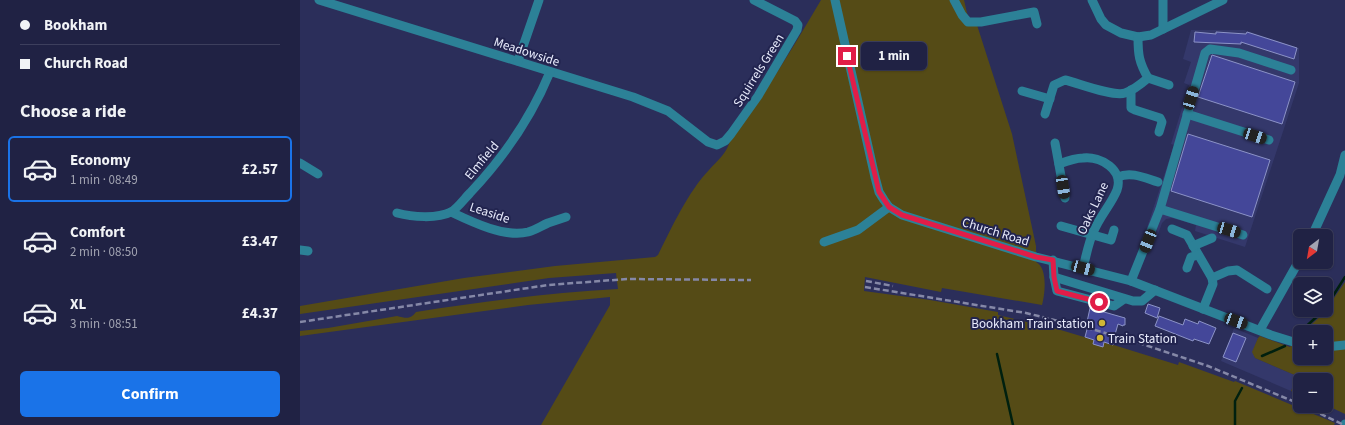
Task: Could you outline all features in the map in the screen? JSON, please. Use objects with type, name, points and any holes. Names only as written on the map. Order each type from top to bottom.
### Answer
[{"type":"street","name":"Meadowside","points":[[319,0],[604,88],[661,108],[674,115],[708,142],[717,145]]},
{"type":"street","points":[[518,61],[539,0]]},
{"type":"street","name":"Squirrels Green","points":[[717,145],[725,141],[731,134],[758,96],[797,30],[798,25],[795,21],[754,0]]},
{"type":"street","name":"Church Road","points":[[835,0],[875,177],[879,192],[889,207],[902,215],[928,224],[1036,257],[1053,260],[1131,282],[1293,342]]},
{"type":"street","points":[[954,0],[962,15],[968,22],[981,22],[1034,12],[1037,24]]},
{"type":"street","points":[[1092,0],[1101,19],[1106,25],[1121,33],[1138,37],[1151,34],[1223,0]]},
{"type":"street","points":[[1162,29],[1163,0]]},
{"type":"street","points":[[1138,37],[1138,53],[1141,64],[1148,78],[1169,85]]},
{"type":"street","points":[[1131,282],[1160,209],[1205,53],[1210,49],[1239,53],[1290,70]]},
{"type":"street","name":"Elmfield","points":[[452,212],[490,172],[526,122],[540,98],[550,72]]},
{"type":"street","points":[[1045,114],[1054,85],[1065,80],[1109,92],[1123,94],[1135,89],[1148,78]]},
{"type":"street","points":[[1131,90],[1131,108],[1160,118],[1162,122],[1159,132]]},
{"type":"street","points":[[1022,91],[1050,99]]},
{"type":"street","points":[[1187,114],[1269,140]]},
{"type":"street","points":[[1055,143],[1065,198]]},
{"type":"street","points":[[1315,229],[1340,175],[1345,155]]},
{"type":"street","name":"Oaks Lane","points":[[1059,164],[1084,158],[1094,159],[1111,166],[1118,177],[1117,190],[1098,221],[1092,234],[1083,268]]},
{"type":"street","points":[[300,163],[318,174]]},
{"type":"street","points":[[1118,177],[1124,174],[1131,174],[1158,182]]},
{"type":"street","points":[[824,242],[858,230],[889,207]]},
{"type":"street","points":[[1160,209],[1243,235]]},
{"type":"street","points":[[397,213],[419,217],[436,216],[452,212]]},
{"type":"street","name":"Leaside","points":[[452,212],[463,218],[495,230],[518,233],[529,232],[549,222],[566,217]]},
{"type":"street","points":[[1061,226],[1111,240],[1114,230]]},
{"type":"street","points":[[1172,229],[1187,235],[1212,278],[1212,284],[1203,309]]},
{"type":"street","points":[[1193,246],[1212,238]]},
{"type":"street","points":[[1187,268],[1191,257],[1198,255]]},
{"type":"street","points":[[1053,260],[1057,291],[1114,306],[1124,299],[1142,301],[1155,290]]},
{"type":"street","points":[[1260,330],[1294,269]]},
{"type":"street","points":[[1212,278],[1228,271],[1237,270],[1267,289]]},
{"type":"street","points":[[1333,346],[1345,345]]},
{"type":"shaded area","points":[[821,0],[964,0],[972,25],[977,25],[1012,134],[1036,246],[1036,262],[1040,265],[1044,275],[1045,282],[1042,305],[942,288],[941,292],[865,277],[864,291],[930,300],[998,312],[998,315],[1054,328],[1094,340],[1093,344],[1104,342],[1178,365],[1179,362],[1234,382],[1235,381],[1293,405],[1293,413],[1311,413],[1335,423],[1334,425],[541,425],[610,305],[610,297],[528,305],[300,336],[300,331],[328,328],[397,316],[408,318],[416,312],[441,308],[542,295],[618,289],[616,273],[549,278],[300,314],[300,306],[464,278],[555,266],[655,257],[658,255],[681,210],[694,189],[725,152],[730,140],[755,106],[800,36]]},
{"type":"shaded area","points":[[1191,30],[1244,30],[1299,48],[1299,83],[1245,247],[1195,231],[1196,225],[1172,218],[1166,219],[1162,223],[1157,237],[1145,234],[1174,145],[1171,144],[1189,85],[1184,83],[1191,62],[1183,59]]},
{"type":"shaded area","points":[[1345,282],[1345,414],[1333,408],[1333,373],[1293,373],[1293,374],[1255,358],[1252,352],[1260,336],[1290,347],[1293,343],[1293,365],[1333,365],[1333,325],[1311,325],[1320,317],[1333,317],[1333,299]]},
{"type":"shaded area","points":[[1234,328],[1258,338],[1253,352],[1255,358],[1293,374],[1293,386],[1291,391],[1221,361]]},
{"type":"building","points":[[1195,32],[1246,34],[1247,32],[1297,48],[1294,59],[1241,42],[1241,44],[1194,42]]},
{"type":"building","points":[[1212,55],[1295,82],[1282,124],[1198,97]]},
{"type":"building","points":[[1188,134],[1270,160],[1252,217],[1171,191]]},
{"type":"building","points":[[1148,304],[1160,308],[1157,318],[1145,313]]},
{"type":"building","points":[[1090,308],[1125,318],[1125,325],[1123,326],[1118,324],[1113,345],[1104,342],[1103,347],[1093,344],[1094,340],[1085,337],[1089,322],[1087,322]]},
{"type":"building","points":[[1159,316],[1183,325],[1185,319],[1198,324],[1199,321],[1216,328],[1209,344],[1194,339],[1193,341],[1155,326]]},
{"type":"building","points":[[1233,333],[1246,338],[1236,362],[1223,357]]},
{"type":"waterway","points":[[1333,296],[1345,277]]},
{"type":"waterway","points":[[1308,325],[1316,317]]},
{"type":"waterway","points":[[1262,356],[1285,346]]},
{"type":"waterway","points":[[997,354],[1013,425]]},
{"type":"waterway","points":[[1235,425],[1235,401],[1242,388]]},
{"type":"railway","points":[[300,322],[548,285],[627,279],[751,280]]},
{"type":"railway","points":[[866,281],[893,286]]},
{"type":"railway","points":[[865,287],[1026,313],[1095,330],[1208,366],[1293,401]]},
{"type":"railway","points":[[1319,413],[1344,425]]},
{"type":"place","name":"Bookham Train station","points":[[1102,323]]},
{"type":"place","name":"Train Station","points":[[1100,338]]},
{"type":"route","points":[[847,56],[879,192],[889,207],[902,215],[928,224],[1036,257],[1053,260],[1057,291],[1099,302]]}]
